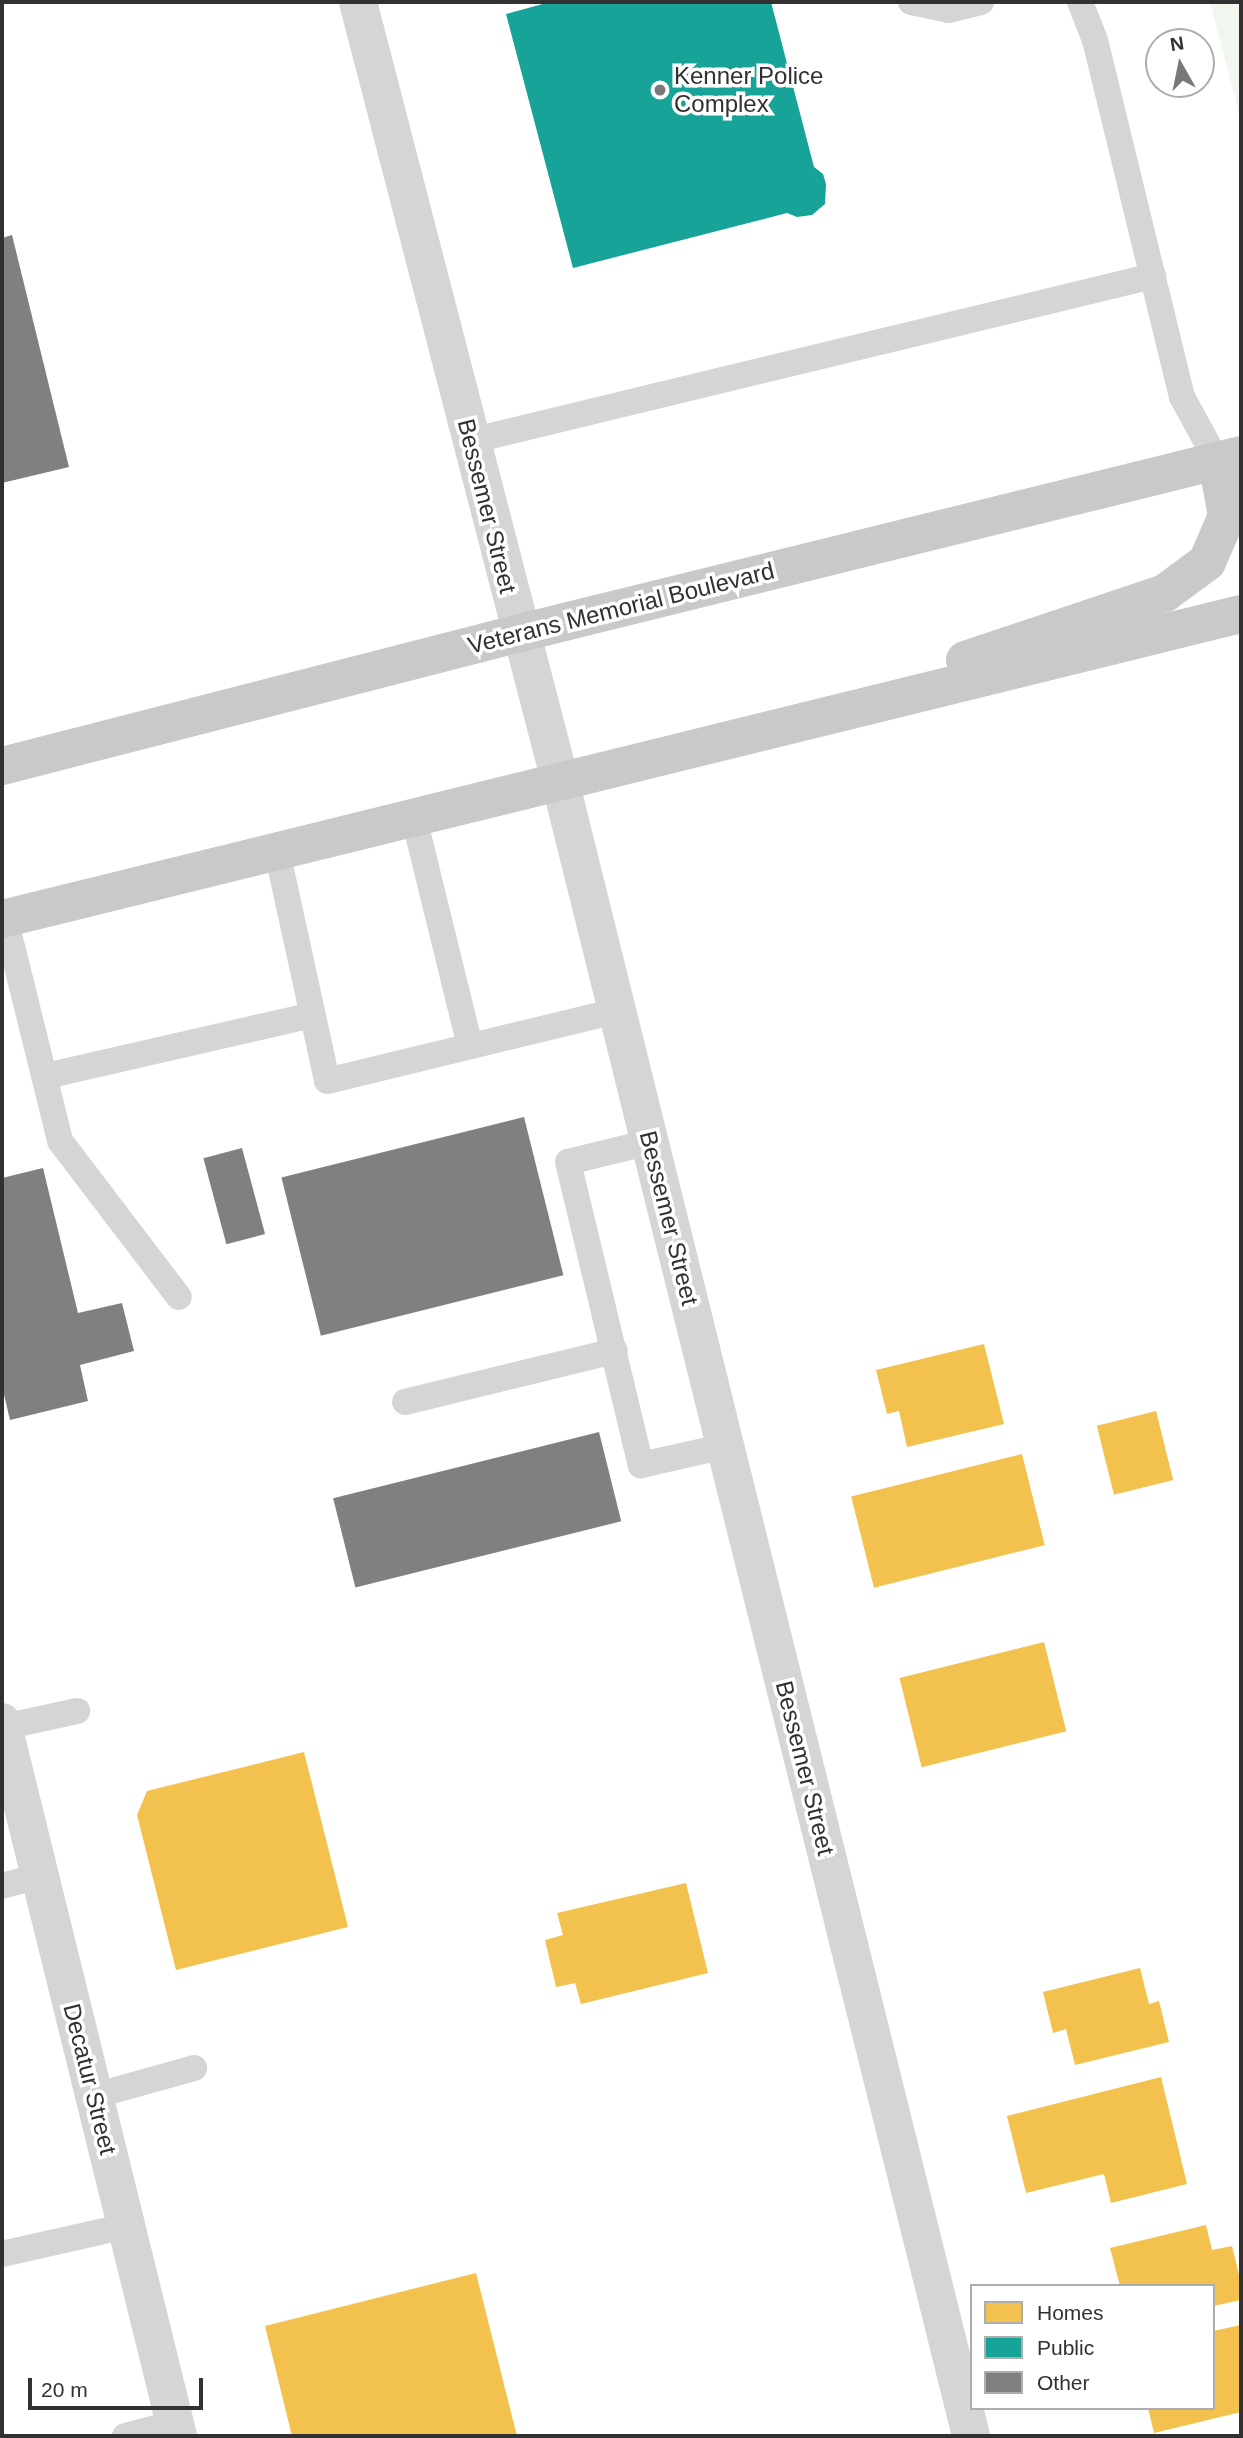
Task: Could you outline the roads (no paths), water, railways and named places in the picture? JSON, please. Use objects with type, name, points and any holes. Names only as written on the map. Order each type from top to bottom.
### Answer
[{"type":"main road","name":"Veterans Memorial Boulevard","points":[[2,766],[520,633],[1229,458]]},
{"type":"main road","points":[[779,728],[1018,641],[1165,593],[1207,562],[1227,516],[1229,458]]},
{"type":"main road","points":[[3,918],[1241,614]]},
{"type":"street","name":"Bessemer Street","points":[[358,2],[560,781],[971,2436]]},
{"type":"street","name":"Decatur Street","points":[[2,1725],[176,2430]]},
{"type":"lane","points":[[911,2],[949,10],[982,2]]},
{"type":"lane","points":[[1080,2],[1095,40],[1182,397],[1229,458]]},
{"type":"lane","points":[[470,441],[1153,276]]},
{"type":"lane","points":[[414,818],[470,1046]]},
{"type":"lane","points":[[277,851],[327,1081],[617,1011]]},
{"type":"lane","points":[[3,918],[46,1076],[60,1141],[178,1297]]},
{"type":"lane","points":[[46,1076],[313,1015]]},
{"type":"lane","points":[[650,1142],[568,1162],[641,1465],[725,1446]]},
{"type":"lane","points":[[405,1402],[615,1351]]},
{"type":"lane","points":[[2,1725],[77,1711]]},
{"type":"lane","points":[[2,1886],[39,1876]]},
{"type":"lane","points":[[94,2096],[194,2068]]},
{"type":"lane","points":[[2,2254],[126,2226]]},
{"type":"lane","points":[[125,2436],[176,2430]]},
{"type":"place","name":"Kenner Police Complex","points":[[660,90]]}]
